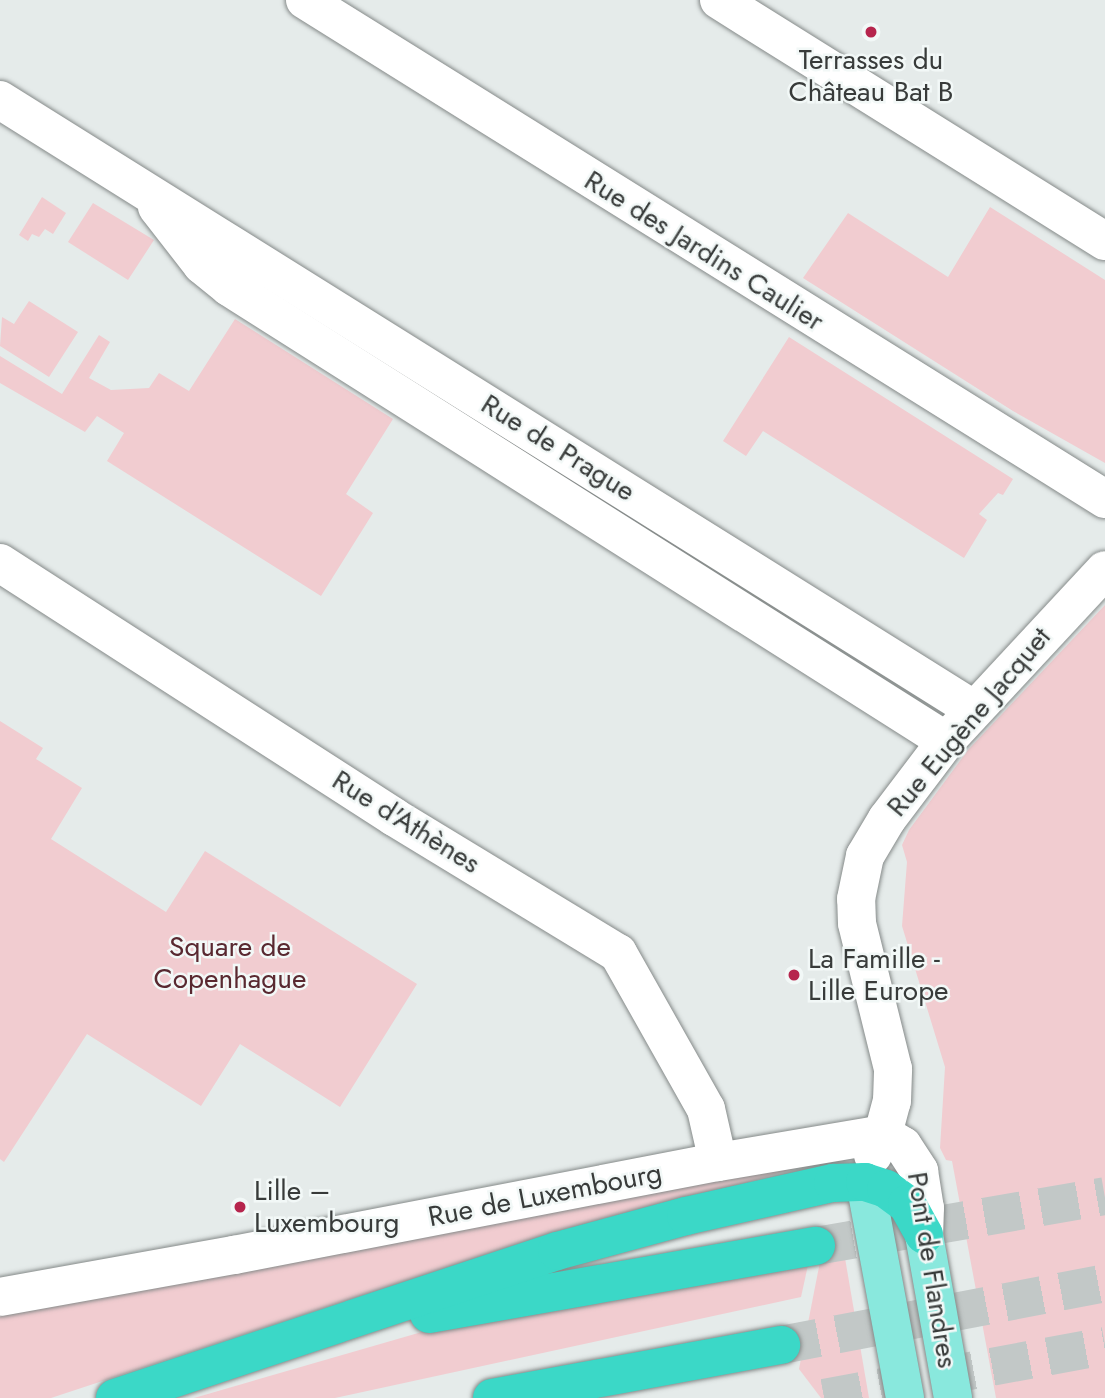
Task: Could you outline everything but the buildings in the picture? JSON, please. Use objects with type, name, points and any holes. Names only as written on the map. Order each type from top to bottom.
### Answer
[{"type":"highway","points":[[115,1398],[557,1251],[753,1200],[833,1183],[865,1182],[886,1189],[907,1204],[924,1235]]},
{"type":"highway","points":[[242,1357],[480,1304],[816,1246]]},
{"type":"highway","points":[[492,1398],[780,1345]]},
{"type":"main road","name":"Pont de Flandres","points":[[865,1182],[905,1398]]},
{"type":"main road","name":"Pont de Flandres","points":[[924,1235],[953,1398]]},
{"type":"street","name":"Rue des Jardins Caulier","points":[[305,0],[1105,499]]},
{"type":"street","points":[[719,0],[1105,241]]},
{"type":"street","name":"Rue de Prague","points":[[0,100],[973,709]]},
{"type":"street","name":"Rue de Prague","points":[[142,188],[202,265],[229,287],[946,741]]},
{"type":"street","name":"Rue d'Athènes","points":[[0,563],[394,817],[618,953],[706,1109],[718,1162]]},
{"type":"street","name":"Rue Eugène Jacquet","points":[[883,1134],[892,1101],[893,1069],[860,943],[856,899],[858,879],[873,838],[973,709],[1105,570]]},
{"type":"street","name":"Rue de Luxembourg","points":[[0,1297],[718,1162],[883,1134]]},
{"type":"street","name":"Pont de Flandres","points":[[865,1182],[867,1167],[883,1134],[903,1146],[919,1171],[925,1208],[924,1235]]},
{"type":"green space","points":[[42,197],[66,213],[53,234],[45,229],[39,237],[32,234],[28,241],[19,235]]},
{"type":"green space","points":[[93,203],[154,240],[128,280],[68,242]]},
{"type":"green space","points":[[990,207],[1105,280],[1105,463],[1013,411],[803,278],[848,213],[948,277]]},
{"type":"green space","points":[[29,301],[78,332],[49,377],[0,346],[2,317],[14,324]]},
{"type":"green space","points":[[235,319],[393,419],[346,494],[373,513],[321,596],[107,461],[124,433],[97,416],[85,432],[0,383],[0,356],[62,394],[99,335],[110,342],[89,378],[111,390],[149,388],[159,373],[189,391]]},
{"type":"green space","points":[[789,337],[1013,479],[1003,495],[998,493],[979,514],[987,520],[964,558],[763,431],[746,456],[723,441]]},
{"type":"green space","points":[[1105,605],[1105,1398],[996,1398],[952,1161],[946,1160],[940,1148],[945,1067],[902,926],[907,862],[902,845],[909,830],[968,750]]},
{"type":"green space","name":"Square de Copenhague","points":[[0,721],[43,748],[36,759],[82,788],[51,839],[166,912],[205,851],[417,984],[340,1107],[240,1044],[201,1106],[87,1034],[4,1162],[0,1159]]},
{"type":"green space","points":[[817,1162],[363,1295],[51,1398],[0,1398],[0,1312]]},
{"type":"green space","points":[[840,1229],[869,1398],[821,1398],[799,1369],[826,1231]]},
{"type":"green space","points":[[808,1265],[801,1297],[335,1398],[194,1398],[446,1325]]},
{"type":"tunnel","points":[[816,1246],[1105,1196]]},
{"type":"tunnel","points":[[781,1345],[1105,1283]]},
{"type":"tunnel","points":[[824,1398],[1105,1346]]},
{"type":"place","name":"Terrasses du Château Bat B","points":[[871,32]]},
{"type":"place","name":"La Famille - Lille Europe","points":[[794,975]]},
{"type":"place","name":"Lille – Luxembourg","points":[[240,1207]]}]
